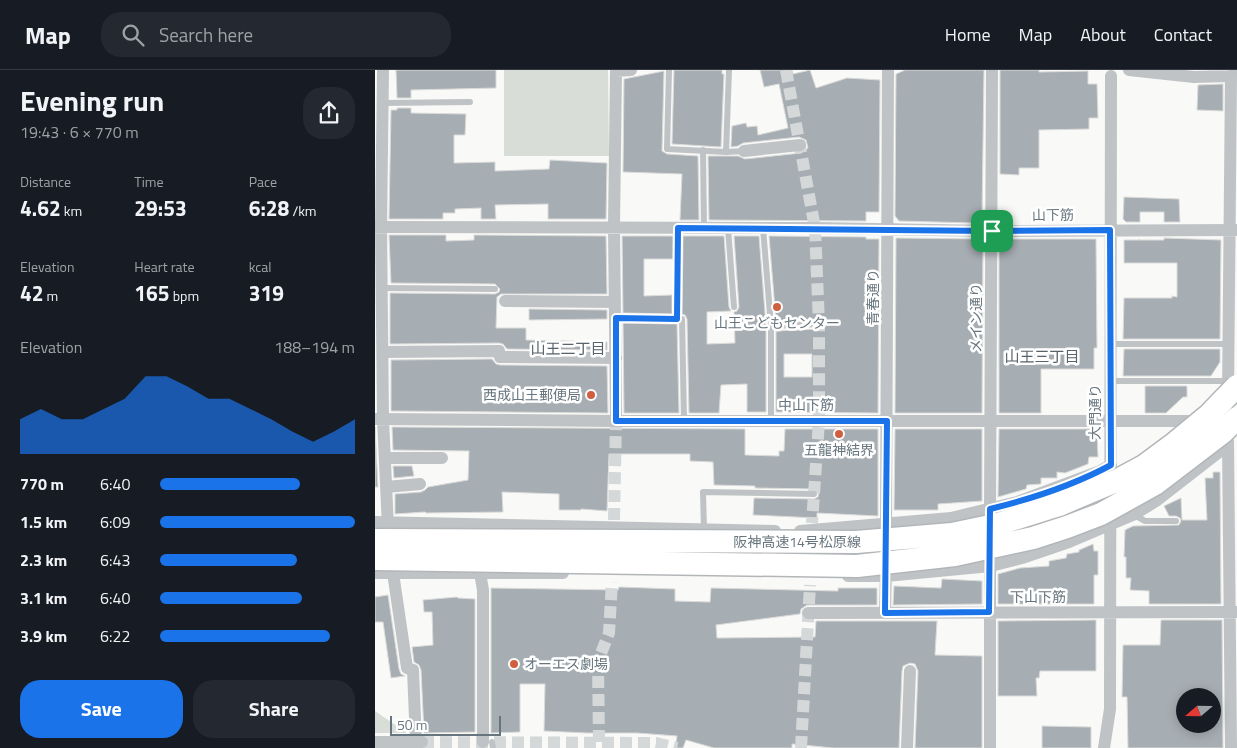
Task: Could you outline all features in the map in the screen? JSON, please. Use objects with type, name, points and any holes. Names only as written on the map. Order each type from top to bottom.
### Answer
[{"type":"highway","name":"阪神高速14号松原線","points":[[379,528],[856,542],[952,534],[995,525],[1059,505],[1092,492],[1144,466],[1209,415],[1231,380]]},
{"type":"highway","name":"阪神高速14号松原線","points":[[375,559],[857,566],[955,555],[1033,538],[1101,514],[1155,484],[1223,432],[1234,419]]},
{"type":"street","points":[[616,421],[614,227],[616,71],[631,70]]},
{"type":"street","name":"青春通り","points":[[885,613],[888,70]]},
{"type":"street","name":"メイン通り","points":[[990,748],[992,70]]},
{"type":"street","points":[[1107,73],[1123,70]]},
{"type":"street","points":[[1129,70],[1195,77],[1234,74],[1234,230],[1229,344],[1234,419],[1228,446],[1233,612],[1231,748]]},
{"type":"street","points":[[381,744],[419,742],[413,670],[407,668],[393,573],[379,528],[386,487],[385,458],[379,419],[383,352],[378,226],[383,71]]},
{"type":"street","name":"大門通り","points":[[1105,748],[1110,709],[1109,526],[1111,465],[1109,421],[1110,230],[1107,73]]},
{"type":"street","points":[[743,151],[801,145]]},
{"type":"street","name":"山下筋","points":[[378,226],[815,228],[992,231],[1234,230]]},
{"type":"street","points":[[505,301],[615,302]]},
{"type":"street","points":[[383,352],[499,352],[501,357],[616,358]]},
{"type":"street","points":[[1231,380],[1237,362]]},
{"type":"street","name":"中山下筋","points":[[379,419],[616,421],[1109,421],[1234,419]]},
{"type":"street","points":[[375,573],[886,576],[991,566],[1031,554],[1134,515],[1156,501],[1228,446]]},
{"type":"street","points":[[385,458],[442,458]]},
{"type":"street","points":[[379,528],[812,531],[951,518],[1017,502],[1100,471],[1111,465]]},
{"type":"street","points":[[386,487],[420,484]]},
{"type":"street","points":[[613,566],[614,536]]},
{"type":"street","points":[[810,569],[811,538]]},
{"type":"street","points":[[480,573],[483,590],[489,744]]},
{"type":"street","name":"下山下筋","points":[[809,613],[1233,612]]},
{"type":"street","points":[[907,748],[910,672]]},
{"type":"lane","points":[[669,70],[667,149],[743,151]]},
{"type":"lane","points":[[727,152],[729,70]]},
{"type":"lane","points":[[382,103],[470,102]]},
{"type":"lane","points":[[703,150],[704,228]]},
{"type":"lane","points":[[677,319],[678,228]]},
{"type":"lane","points":[[728,228],[734,306]]},
{"type":"lane","points":[[763,228],[771,326],[771,420]]},
{"type":"lane","points":[[381,288],[495,289]]},
{"type":"lane","points":[[616,318],[682,319],[684,420]]},
{"type":"lane","points":[[771,326],[819,324]]},
{"type":"lane","points":[[1110,344],[1229,344]]},
{"type":"lane","points":[[1110,381],[1231,380]]},
{"type":"lane","points":[[704,530],[703,492],[814,494]]},
{"type":"lane","points":[[1134,515],[1145,521],[1176,521]]},
{"type":"shaded area","points":[[504,70],[608,70],[609,156],[504,156]]},
{"type":"shaded area","points":[[375,711],[407,733],[375,733]]},
{"type":"building","points":[[396,70],[496,70],[496,88],[411,90],[411,98],[397,98]]},
{"type":"building","points":[[674,70],[722,70],[722,74],[724,74],[721,147],[672,144]]},
{"type":"building","points":[[760,70],[792,70],[793,74],[810,70],[816,88],[847,78],[880,80],[879,212],[866,212],[866,221],[709,220],[708,156],[738,156],[745,159],[801,153],[808,148],[806,140],[799,137],[743,143],[731,147],[732,126],[746,123],[747,127],[757,126],[758,135],[788,128],[779,84],[764,87]]},
{"type":"building","points":[[905,70],[984,70],[982,218],[974,223],[899,221],[895,216],[896,74]]},
{"type":"building","points":[[1000,70],[1039,70],[1039,72],[1088,71],[1088,84],[1097,84],[1098,118],[1089,118],[1089,129],[1039,130],[1039,168],[1019,168],[1019,175],[1000,174]]},
{"type":"building","points":[[664,71],[662,151],[667,154],[698,156],[699,220],[680,220],[682,174],[623,172],[624,79]]},
{"type":"building","points":[[1223,84],[1223,111],[1197,110],[1198,85]]},
{"type":"building","points":[[397,108],[411,108],[411,113],[466,114],[465,135],[454,135],[454,163],[495,162],[495,171],[549,169],[550,160],[607,163],[606,219],[548,219],[548,204],[495,205],[496,219],[481,219],[481,208],[455,209],[455,213],[443,213],[443,219],[389,219],[391,110],[397,110]]},
{"type":"building","points":[[1124,197],[1179,199],[1180,222],[1164,222],[1164,212],[1140,212],[1140,222],[1126,222],[1123,219]]},
{"type":"building","points":[[389,235],[446,235],[446,241],[474,240],[474,235],[606,236],[607,294],[501,294],[497,297],[496,328],[526,328],[526,340],[607,342],[607,350],[507,349],[503,344],[499,343],[390,344],[390,293],[495,294],[500,289],[495,284],[391,283]]},
{"type":"building","points":[[622,236],[673,236],[673,259],[644,259],[644,296],[672,295],[672,314],[623,313]]},
{"type":"building","points":[[683,236],[724,236],[729,307],[731,311],[707,312],[707,344],[735,343],[734,312],[739,307],[734,236],[759,236],[766,326],[766,412],[747,412],[747,384],[721,385],[719,413],[689,413],[687,319],[682,314]]},
{"type":"building","points":[[769,236],[866,237],[866,239],[879,239],[878,413],[776,412],[776,331],[819,329],[823,327],[824,323],[819,319],[776,321]],"holes":[[[784,354],[812,354],[812,377],[784,377]]]},
{"type":"building","points":[[896,238],[983,239],[982,413],[895,413]]},
{"type":"building","points":[[1164,238],[1221,240],[1220,339],[1123,339],[1124,298],[1177,297],[1177,263],[1124,263],[1124,240],[1164,240]]},
{"type":"building","points":[[999,239],[1096,239],[1097,348],[1094,348],[1094,369],[1041,369],[1041,413],[999,413]]},
{"type":"building","points":[[529,309],[607,310],[607,319],[529,320]]},
{"type":"building","points":[[623,323],[677,324],[679,413],[624,413]]},
{"type":"building","points":[[1124,349],[1220,349],[1220,362],[1211,376],[1123,376]]},
{"type":"building","points":[[492,359],[496,364],[500,365],[607,366],[608,413],[391,411],[391,360]]},
{"type":"building","points":[[1145,386],[1187,386],[1187,397],[1183,397],[1166,413],[1145,413]]},
{"type":"building","points":[[375,427],[378,487],[375,487]]},
{"type":"building","points":[[392,427],[745,429],[745,455],[779,456],[779,451],[784,451],[785,429],[878,429],[878,516],[817,513],[817,518],[753,515],[754,498],[814,499],[818,497],[819,492],[814,489],[714,485],[713,462],[690,461],[690,454],[609,454],[607,511],[559,510],[559,494],[502,492],[503,512],[395,514],[395,494],[421,492],[428,487],[468,480],[469,451],[393,450]]},
{"type":"building","points":[[895,429],[982,429],[982,501],[938,504],[938,510],[894,510]]},
{"type":"building","points":[[999,429],[1093,429],[1097,431],[1098,457],[1089,457],[1088,464],[1065,473],[1057,472],[1057,478],[1041,478],[1041,484],[1027,485],[1026,489],[998,497]]},
{"type":"building","points":[[393,466],[412,466],[414,476],[394,478]]},
{"type":"building","points":[[1213,472],[1220,472],[1221,604],[1149,604],[1149,591],[1130,590],[1131,578],[1126,578],[1126,557],[1124,557],[1125,530],[1133,526],[1179,525],[1180,518],[1169,516],[1164,506],[1181,498],[1182,520],[1207,520],[1205,478],[1213,478]]},
{"type":"building","points":[[1093,544],[1094,551],[1098,551],[1098,575],[1094,575],[1094,604],[998,604],[998,574],[1020,568],[1049,566],[1049,561],[1066,558],[1067,554],[1079,552],[1079,550]]},
{"type":"building","points":[[942,579],[982,581],[982,604],[893,605],[894,586],[941,588]]},
{"type":"building","points":[[619,587],[675,589],[675,601],[710,602],[711,588],[838,591],[838,588],[877,588],[877,605],[807,605],[801,609],[800,614],[716,625],[717,638],[815,637],[816,621],[937,621],[935,655],[982,656],[982,748],[915,748],[918,671],[915,664],[910,663],[903,666],[902,671],[899,748],[833,748],[792,744],[792,748],[714,748],[686,740],[683,748],[675,748],[677,736],[544,731],[545,684],[520,684],[520,732],[491,733],[491,588],[618,590]]},
{"type":"building","points":[[388,595],[399,669],[401,674],[405,676],[391,678],[383,622],[375,622],[375,597]]},
{"type":"building","points":[[457,597],[475,599],[475,732],[424,733],[421,670],[419,665],[414,662],[412,647],[433,645],[432,612],[424,612],[423,600]]},
{"type":"building","points":[[1096,620],[1096,671],[1040,671],[1039,678],[1036,678],[1037,696],[998,696],[998,621]]},
{"type":"building","points":[[1161,620],[1222,620],[1223,748],[1128,748],[1127,697],[1122,697],[1123,645],[1160,645]]},
{"type":"building","points":[[1042,726],[1091,727],[1091,748],[1042,748]]},
{"type":"tunnel","points":[[786,70],[815,228],[819,324],[819,421],[812,523]]},
{"type":"tunnel","points":[[614,520],[616,421]]},
{"type":"tunnel","points":[[599,742],[598,661],[609,633],[612,582]]},
{"type":"tunnel","points":[[801,748],[810,585]]},
{"type":"tunnel","points":[[422,742],[656,743],[677,748]]},
{"type":"place","name":"山王こどもセンター","points":[[777,307]]},
{"type":"place","name":"西成山王郵便局","points":[[591,395]]},
{"type":"place","name":"五龍神結界","points":[[839,434]]},
{"type":"place","name":"オーエス劇場","points":[[514,664]]},
{"type":"district","name":"山王二丁目","points":[[568,349]]},
{"type":"district","name":"山王三丁目","points":[[1042,357]]},
{"type":"route","points":[[678,228],[992,231],[1110,230],[1109,421],[1111,465],[1053,490],[990,509],[991,573],[989,612],[885,613],[887,421],[616,421],[616,318],[677,319],[678,228]]}]
